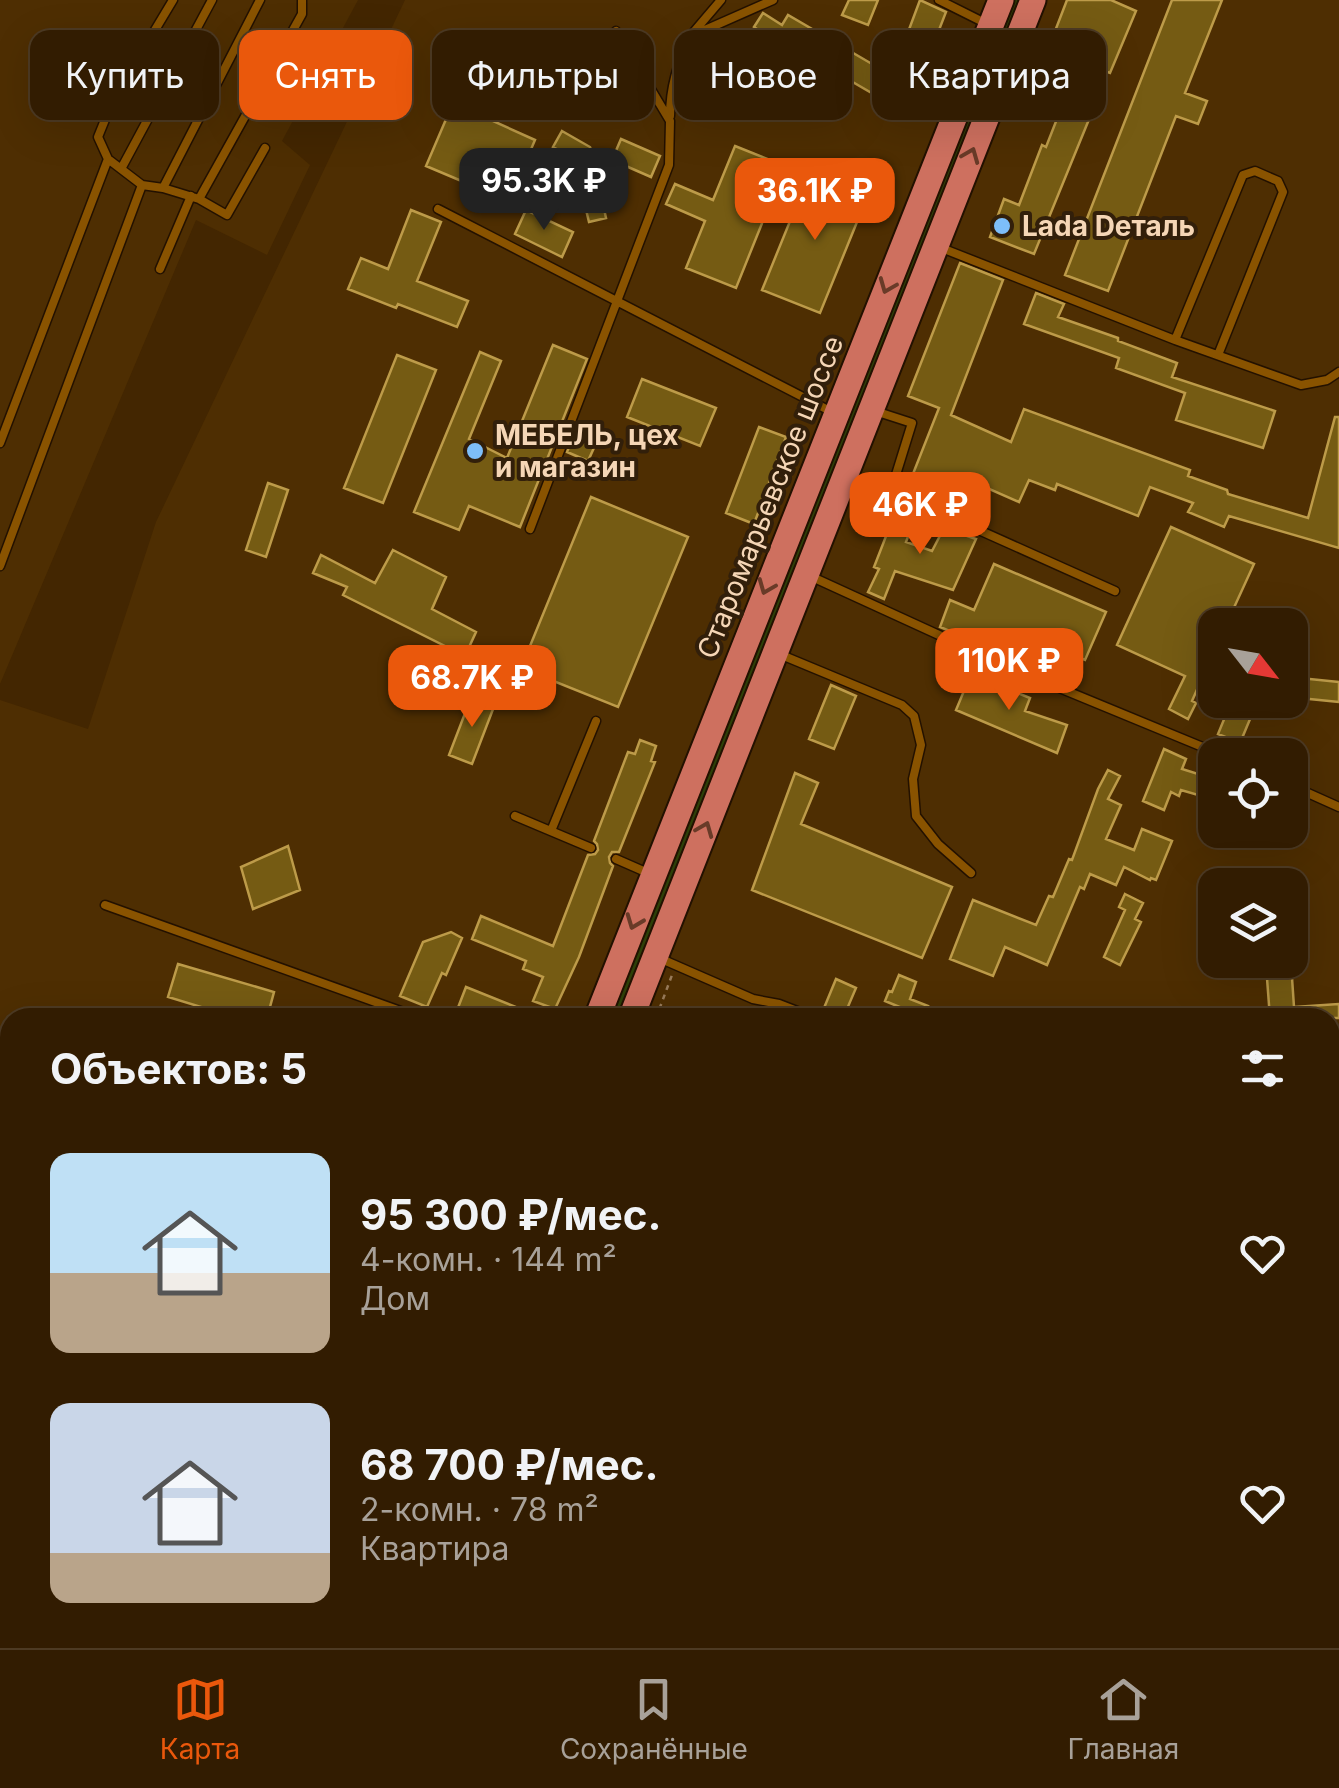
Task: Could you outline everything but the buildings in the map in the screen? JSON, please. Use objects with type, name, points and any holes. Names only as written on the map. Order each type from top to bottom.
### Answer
[{"type":"main road","name":"Старомарьевское шоссе","points":[[600,1008],[1001,0]]},
{"type":"main road","points":[[635,1008],[1033,0]]},
{"type":"lane","points":[[173,0],[113,100],[98,137],[108,159],[142,184],[195,197],[227,215],[265,148]]},
{"type":"lane","points":[[121,169],[212,0]]},
{"type":"lane","points":[[163,188],[260,0]]},
{"type":"lane","points":[[160,269],[195,197],[302,14],[305,0]]},
{"type":"lane","points":[[695,30],[722,0]]},
{"type":"lane","points":[[705,30],[773,0]]},
{"type":"lane","points":[[939,0],[990,26]]},
{"type":"lane","points":[[530,529],[669,165],[674,72]]},
{"type":"lane","points":[[654,95],[670,121]]},
{"type":"lane","points":[[0,444],[108,159]]},
{"type":"lane","points":[[1175,340],[1243,176],[1254,170],[1278,181],[1283,192],[1218,355]]},
{"type":"lane","points":[[0,566],[142,184]]},
{"type":"lane","points":[[438,209],[836,414]]},
{"type":"lane","points":[[935,246],[1175,340],[1301,384],[1326,380],[1339,372]]},
{"type":"lane","points":[[871,409],[912,423],[890,494]]},
{"type":"lane","points":[[843,478],[943,514],[1114,592]]},
{"type":"lane","points":[[806,574],[1011,668],[1198,745]]},
{"type":"lane","points":[[775,652],[902,704],[914,716],[920,745],[914,780],[916,816],[938,844],[971,873]]},
{"type":"lane","points":[[550,831],[596,721]]},
{"type":"lane","points":[[1308,792],[1339,807]]},
{"type":"lane","points":[[515,816],[591,848]]},
{"type":"lane","points":[[616,859],[652,874]]},
{"type":"lane","points":[[106,905],[392,1008]]},
{"type":"lane","points":[[655,956],[753,999],[789,1008]]},
{"type":"shaded area","points":[[0,0],[358,0],[342,30],[239,30],[239,120],[293,120],[282,141],[310,165],[267,255],[196,220],[0,684]]},
{"type":"shaded area","points":[[405,0],[991,0],[979,30],[872,30],[872,120],[943,120],[589,1008],[0,1008],[0,700],[88,729],[156,522],[348,120],[412,120],[412,30],[391,30]]},
{"type":"shaded area","points":[[1039,0],[1339,0],[1339,1008],[641,1008],[992,120],[1106,120],[1106,30],[1027,30]]},
{"type":"green space","points":[[1010,0],[1025,0],[1013,30],[998,30]]},
{"type":"green space","points":[[963,120],[977,120],[626,1008],[614,1008]]},
{"type":"place","name":"Lada Dеталь","points":[[1002,226]]},
{"type":"place","name":"МЕБЕЛЬ, цех и магазин","points":[[475,451]]}]
